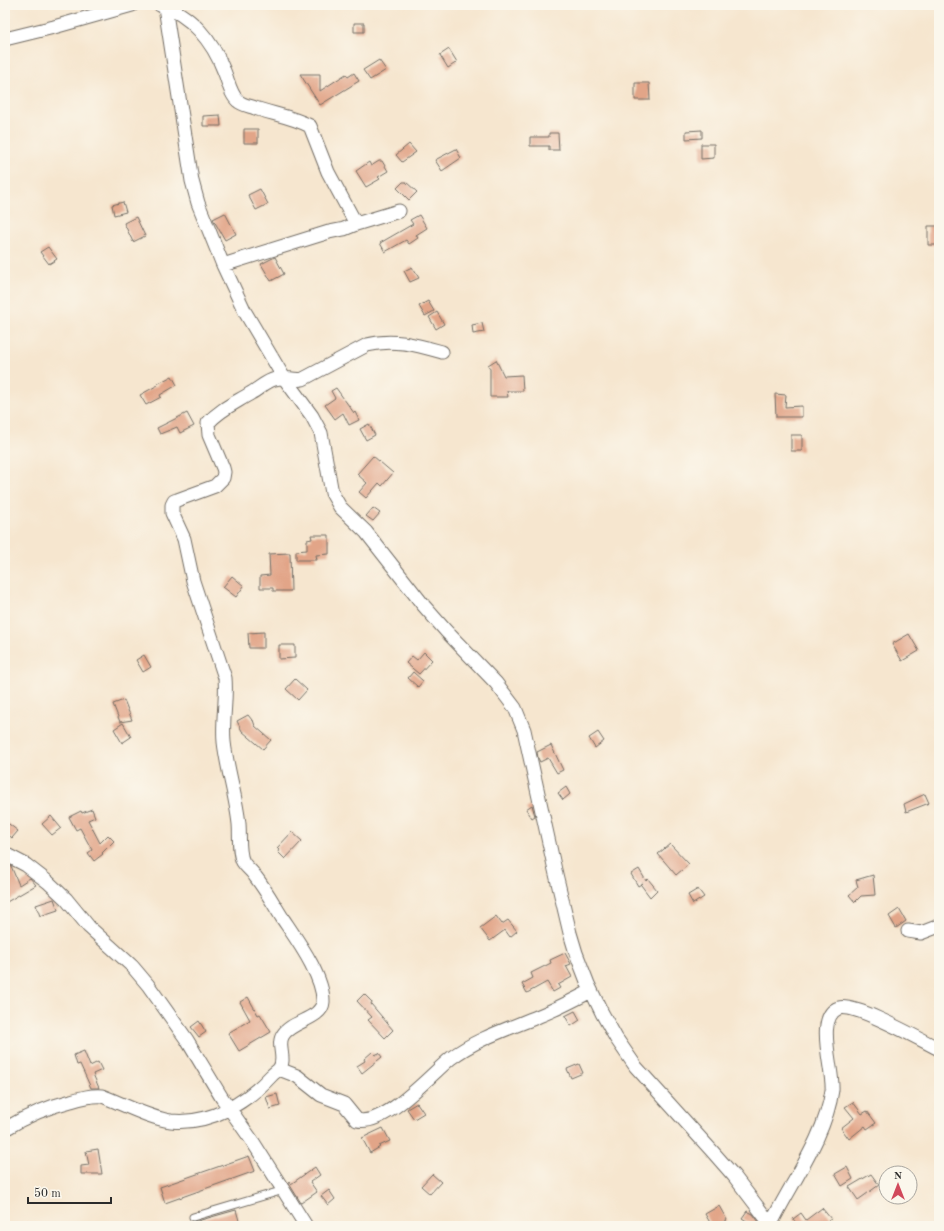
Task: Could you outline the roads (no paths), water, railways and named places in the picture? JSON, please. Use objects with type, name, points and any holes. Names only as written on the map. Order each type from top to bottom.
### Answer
[{"type":"street","points":[[5,39],[132,5]]},
{"type":"street","points":[[162,6],[178,13],[189,21],[210,43],[224,69],[231,90],[239,102],[269,113],[298,120],[310,126],[328,172],[356,224]]},
{"type":"street","points":[[162,6],[192,181],[198,203],[223,265],[245,312],[284,378],[312,416],[320,433],[332,493],[335,501],[366,532],[429,611],[458,644],[496,682],[515,708],[524,730],[568,926],[576,953],[591,991],[602,1013],[616,1038],[636,1067],[712,1151],[771,1225],[810,1151],[829,1108],[832,1088],[826,1031],[829,1017],[839,1008],[852,1009],[903,1031],[939,1049]]},
{"type":"street","points":[[223,265],[399,211]]},
{"type":"street","points":[[5,1130],[28,1115],[45,1108],[94,1095],[102,1096],[170,1121],[197,1120],[216,1115],[248,1098],[279,1069],[282,1059],[280,1041],[283,1035],[291,1026],[318,1013],[322,1008],[320,986],[310,961],[255,876],[243,862],[236,803],[224,743],[225,678],[193,581],[184,538],[171,509],[174,501],[214,486],[223,478],[223,468],[209,435],[208,423],[214,416],[267,382],[274,379],[284,378],[303,380],[367,345],[377,342],[403,342],[442,352]]},
{"type":"street","points":[[5,854],[26,865],[48,882],[66,899],[89,927],[132,966],[148,985],[187,1040],[306,1226]]},
{"type":"street","points":[[908,931],[921,933],[939,926]]},
{"type":"street","points":[[279,1069],[297,1076],[321,1095],[344,1104],[357,1120],[368,1121],[393,1109],[452,1058],[479,1040],[540,1016],[591,991]]},
{"type":"lane","points":[[193,1217],[284,1190]]}]
